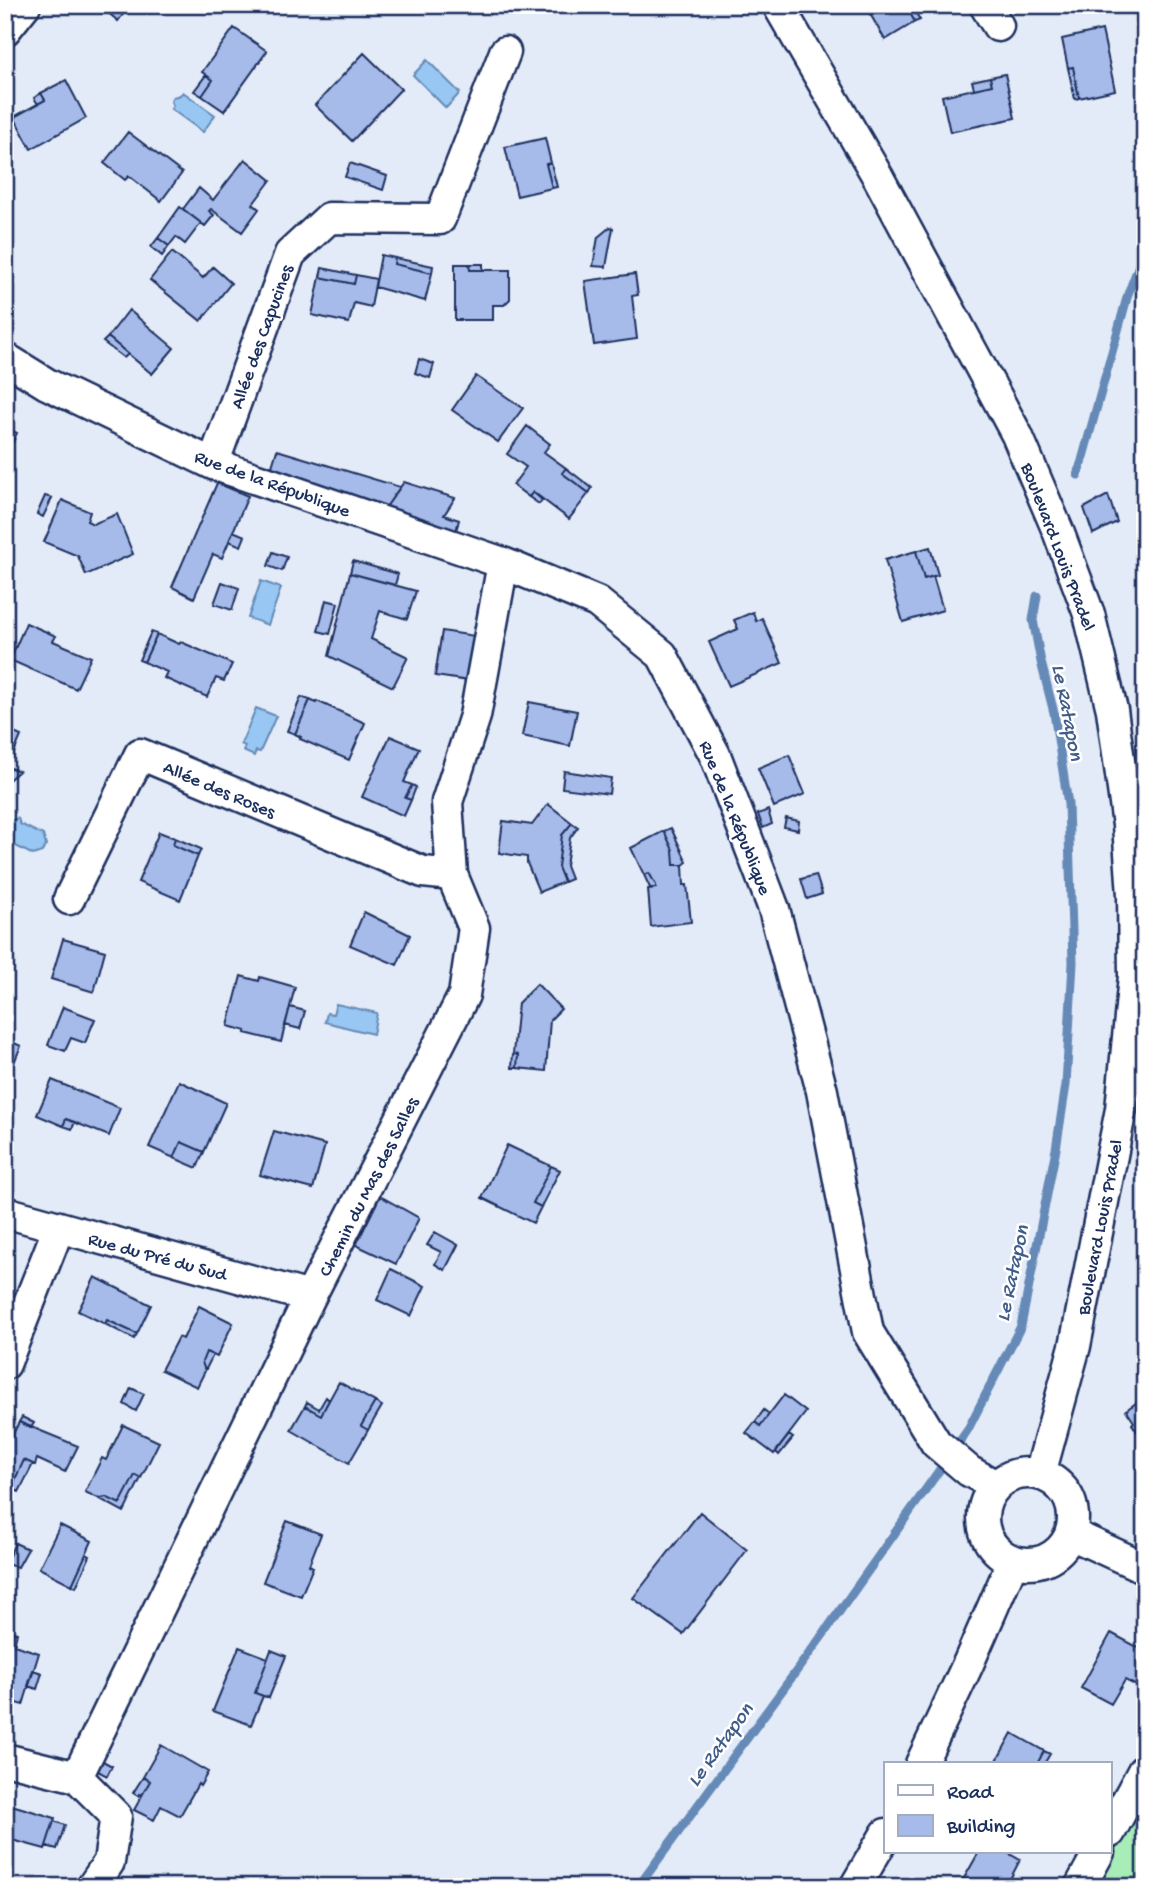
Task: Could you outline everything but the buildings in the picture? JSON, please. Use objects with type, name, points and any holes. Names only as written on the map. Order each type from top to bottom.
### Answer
[{"type":"street","points":[[5,30],[25,5]]},
{"type":"street","name":"Boulevard Louis Pradel","points":[[778,5],[878,177],[1017,435],[1058,531],[1088,614],[1112,710],[1128,824],[1133,895],[1134,976],[1121,1109],[1075,1346],[1040,1474]]},
{"type":"street","name":"Allée des Capucines","points":[[213,464],[290,254],[329,218],[440,219],[505,52]]},
{"type":"street","name":"Rue de la République","points":[[5,358],[47,384],[213,464],[503,563],[597,602],[662,655],[715,755],[774,909],[819,1078],[868,1332],[936,1443],[968,1471],[996,1486]]},
{"type":"street","name":"Chemin du Mas des Salles","points":[[77,1777],[310,1297],[464,995],[474,928],[452,875],[447,802],[475,716],[503,563]]},
{"type":"street","name":"Allée des Roses","points":[[69,899],[140,754],[423,872],[452,875]]},
{"type":"street","name":"Rue du Pré du Sud","points":[[5,1212],[310,1297]]},
{"type":"street","points":[[5,1364],[59,1227]]},
{"type":"street","points":[[1022,1473],[1040,1474],[1063,1488],[1070,1501],[1073,1515],[1071,1534],[1055,1555],[1042,1562],[1027,1564],[1013,1561],[999,1553],[984,1528],[983,1513],[987,1499],[996,1486],[1008,1478],[1022,1473]]},
{"type":"street","points":[[1071,1534],[1145,1568]]},
{"type":"street","points":[[922,1762],[1013,1561]]},
{"type":"street","points":[[5,1759],[77,1777],[116,1816],[108,1862],[92,1887]]},
{"type":"street","points":[[1112,1828],[1143,1771],[1145,1772]]},
{"type":"street","points":[[855,1887],[884,1837]]},
{"type":"street","points":[[1080,1887],[1098,1854]]},
{"type":"green space","points":[[1139,1802],[1145,1802],[1145,1887],[1092,1887]]},
{"type":"water","points":[[427,60],[460,93],[446,108],[413,75]]},
{"type":"water","points":[[183,92],[215,115],[203,132],[171,109],[173,97]]},
{"type":"water","points":[[261,581],[281,588],[268,625],[248,618]]},
{"type":"water","points":[[256,708],[276,716],[260,752],[256,751],[254,756],[243,751],[245,746],[241,744]]},
{"type":"water","points":[[18,818],[20,824],[43,835],[46,845],[42,852],[33,855],[10,843],[7,833],[11,826],[9,821]]},
{"type":"water","points":[[336,1004],[377,1013],[373,1034],[325,1022],[327,1013],[333,1014]]},
{"type":"waterway","name":"Le Ratapon","points":[[1078,475],[1128,294],[1145,249]]},
{"type":"waterway","name":"Le Ratapon","points":[[638,1887],[822,1636],[967,1431],[1021,1326],[1066,1085],[1073,963],[1068,804],[1054,713],[1033,620],[1037,596]]}]
